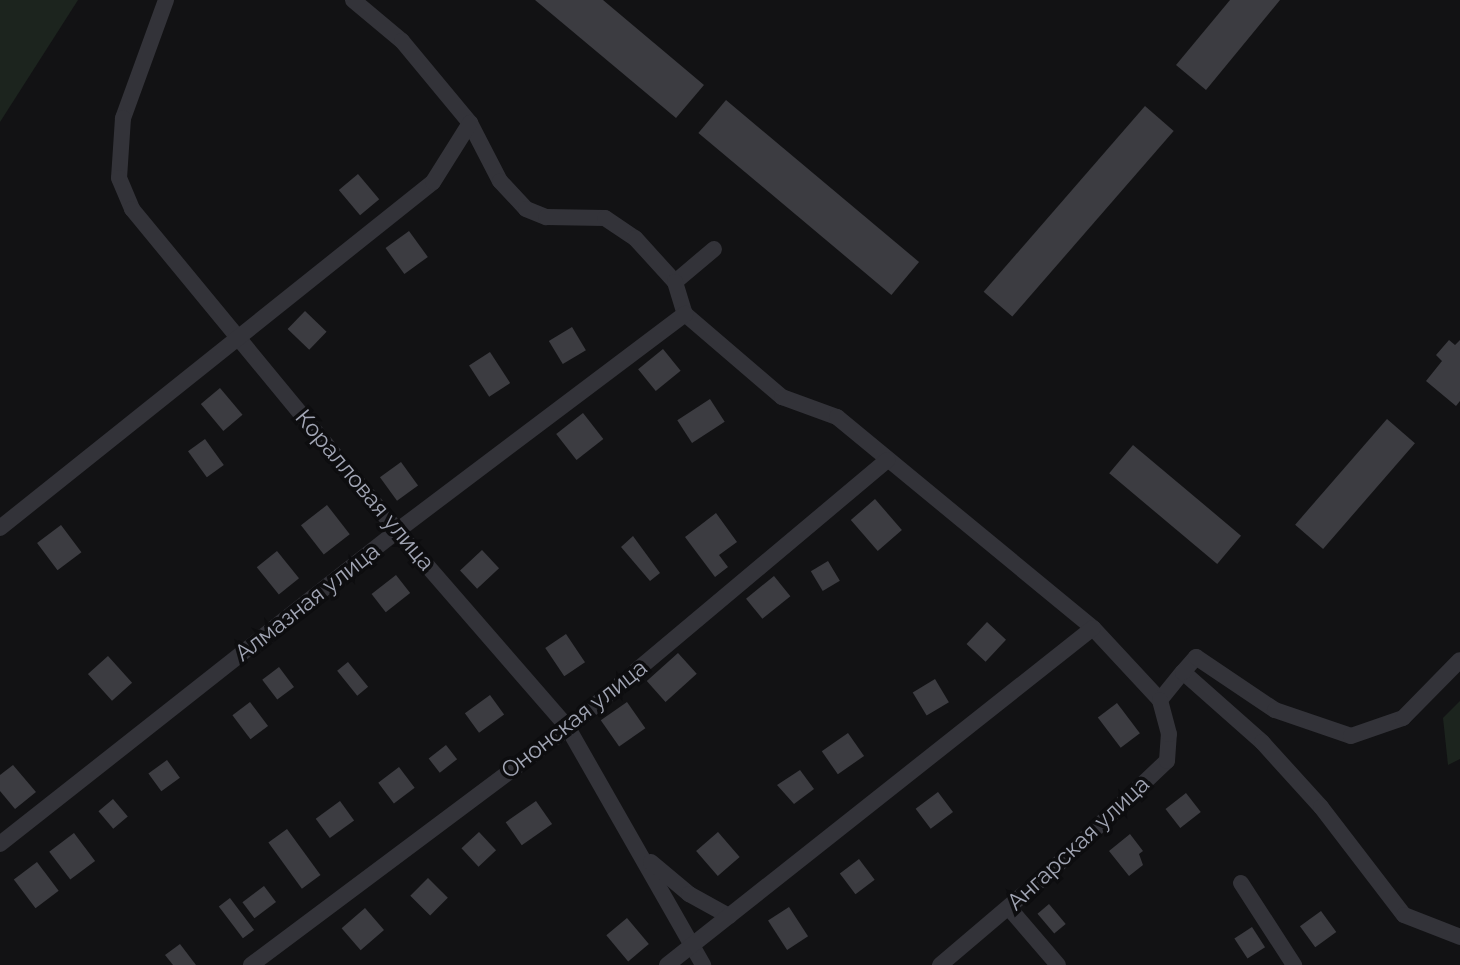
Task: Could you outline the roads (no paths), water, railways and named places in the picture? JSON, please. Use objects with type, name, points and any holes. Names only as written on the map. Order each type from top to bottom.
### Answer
[{"type":"street","name":"Коралловая улица","points":[[166,0],[150,53],[130,90],[119,178],[132,209],[397,531],[568,728],[703,965]]},
{"type":"street","points":[[353,0],[402,41],[470,123],[500,181],[526,209],[546,217],[605,218],[635,238],[675,282],[685,314],[782,397],[837,417],[1093,628],[1160,699],[1195,657],[1275,710],[1351,736],[1403,718],[1460,660]]},
{"type":"street","points":[[0,528],[433,182],[470,123]]},
{"type":"street","points":[[675,282],[714,249]]},
{"type":"street","name":"Алмазная улица","points":[[0,844],[397,531],[685,314]]},
{"type":"street","name":"Ононская улица","points":[[251,965],[568,728],[887,460]]},
{"type":"street","points":[[667,965],[1093,628]]},
{"type":"street","points":[[1183,672],[1262,742],[1321,807],[1404,915],[1460,937]]},
{"type":"street","name":"Ангарская улица","points":[[940,965],[1009,908],[1167,761],[1169,734],[1160,699]]},
{"type":"street","points":[[642,855],[689,894],[729,916]]},
{"type":"street","points":[[1241,883],[1294,965]]},
{"type":"street","points":[[1009,908],[1058,965]]}]
